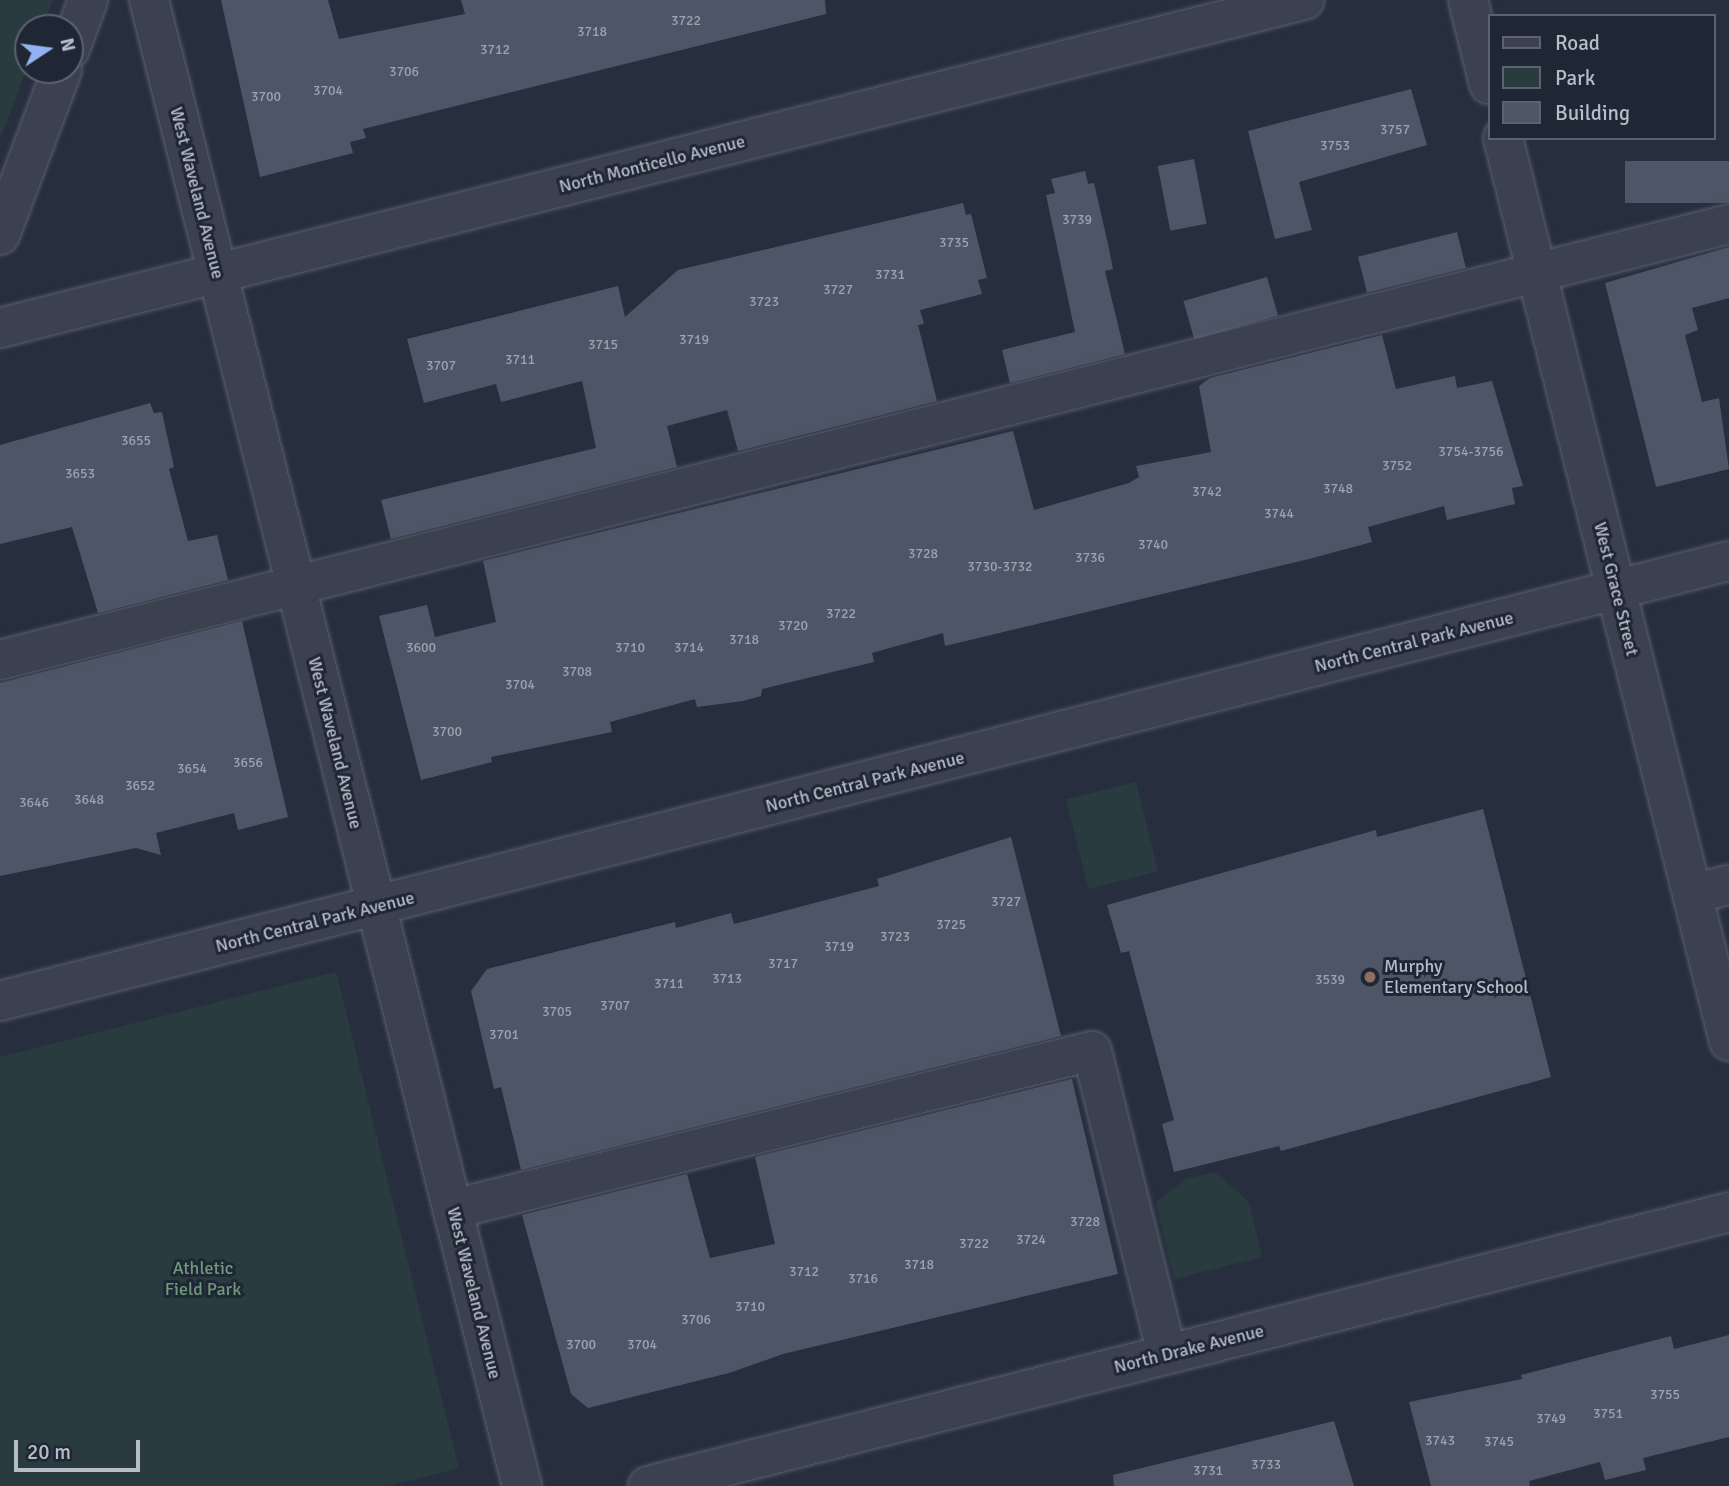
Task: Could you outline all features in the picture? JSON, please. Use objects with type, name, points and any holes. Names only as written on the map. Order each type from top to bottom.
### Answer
[{"type":"street","name":"West Waveland Avenue","points":[[149,0],[522,1486]]},
{"type":"street","name":"North Monticello Avenue","points":[[0,328],[1304,0]]},
{"type":"street","points":[[1468,0],[1488,80]]},
{"type":"street","points":[[0,236],[57,84]]},
{"type":"street","name":"West Grace Street","points":[[1504,140],[1729,1041]]},
{"type":"street","points":[[0,660],[1729,224]]},
{"type":"street","name":"North Central Park Avenue","points":[[0,1001],[1729,561]]},
{"type":"street","points":[[1692,894],[1729,885]]},
{"type":"street","points":[[453,1209],[1092,1051],[1167,1354]]},
{"type":"street","name":"North Drake Avenue","points":[[649,1486],[1729,1212]]},
{"type":"green space","points":[[0,0],[53,0],[48,14],[14,14],[14,84],[21,84],[0,139]]},
{"type":"green space","points":[[1136,782],[1158,871],[1088,889],[1066,799]]},
{"type":"green space","name":"Athletic Field Park","points":[[336,972],[459,1468],[387,1486],[0,1486],[0,1057]]},
{"type":"green space","points":[[1215,1172],[1249,1202],[1262,1257],[1174,1279],[1156,1203],[1186,1179]]},
{"type":"building","points":[[221,0],[328,0],[339,39],[465,14],[461,0],[825,0],[826,14],[363,129],[366,138],[350,142],[353,153],[260,177]]},
{"type":"building","points":[[1411,89],[1427,145],[1299,182],[1312,230],[1275,239],[1248,131]]},
{"type":"building","points":[[1194,159],[1207,224],[1170,231],[1158,166]]},
{"type":"building","points":[[1625,161],[1729,161],[1729,203],[1625,203]]},
{"type":"building","points":[[1085,171],[1088,184],[1094,183],[1108,244],[1113,269],[1105,271],[1125,354],[1010,383],[1002,350],[1075,332],[1046,195],[1055,193],[1051,179]]},
{"type":"building","points":[[963,203],[966,215],[971,214],[987,278],[978,280],[982,294],[920,310],[924,324],[918,325],[937,401],[738,451],[727,410],[667,426],[677,467],[391,539],[381,500],[596,448],[582,381],[501,402],[496,384],[424,403],[407,339],[618,286],[625,317],[678,270]]},
{"type":"building","points":[[1457,232],[1466,268],[1367,293],[1358,257]]},
{"type":"building","points":[[1729,247],[1729,298],[1692,308],[1698,330],[1685,335],[1702,402],[1719,398],[1729,469],[1656,487],[1605,283]]},
{"type":"building","points":[[1267,277],[1278,315],[1194,339],[1183,301]]},
{"type":"building","points":[[1382,335],[1396,389],[1455,376],[1457,388],[1492,381],[1523,486],[1512,488],[1515,504],[1447,520],[1444,506],[1368,527],[1372,542],[1309,559],[945,646],[943,633],[872,653],[874,662],[762,689],[761,696],[697,707],[695,699],[610,722],[612,732],[491,757],[492,762],[421,780],[379,616],[427,605],[435,637],[496,622],[483,561],[1013,431],[1034,510],[1129,483],[1139,477],[1136,466],[1211,452],[1199,386],[1210,378]]},
{"type":"building","points":[[150,403],[154,413],[162,412],[174,467],[169,469],[188,541],[217,535],[228,580],[98,613],[72,527],[0,544],[0,445]]},
{"type":"building","points":[[242,621],[288,817],[238,830],[234,813],[156,833],[161,855],[136,848],[0,876],[0,683]]},
{"type":"building","points":[[1483,809],[1551,1077],[1281,1151],[1279,1146],[1174,1172],[1162,1124],[1174,1120],[1129,951],[1121,953],[1107,905],[1376,830],[1377,837]]},
{"type":"building","points":[[1011,837],[1061,1036],[521,1170],[501,1087],[494,1089],[471,991],[487,969],[675,922],[676,928],[731,913],[734,924],[879,886],[877,879]]},
{"type":"building","points":[[1072,1079],[1118,1274],[783,1354],[729,1373],[588,1408],[571,1394],[522,1215],[687,1174],[710,1258],[775,1244],[755,1157]]},
{"type":"building","points":[[1729,1335],[1729,1437],[1643,1458],[1646,1470],[1605,1480],[1600,1462],[1529,1481],[1530,1486],[1431,1486],[1409,1402],[1522,1379],[1521,1375],[1671,1336],[1674,1349]]},
{"type":"building","points":[[1334,1421],[1354,1486],[1114,1486],[1113,1475]]},
{"type":"place","name":"Murphy Elementary School","points":[[1370,977]]}]
